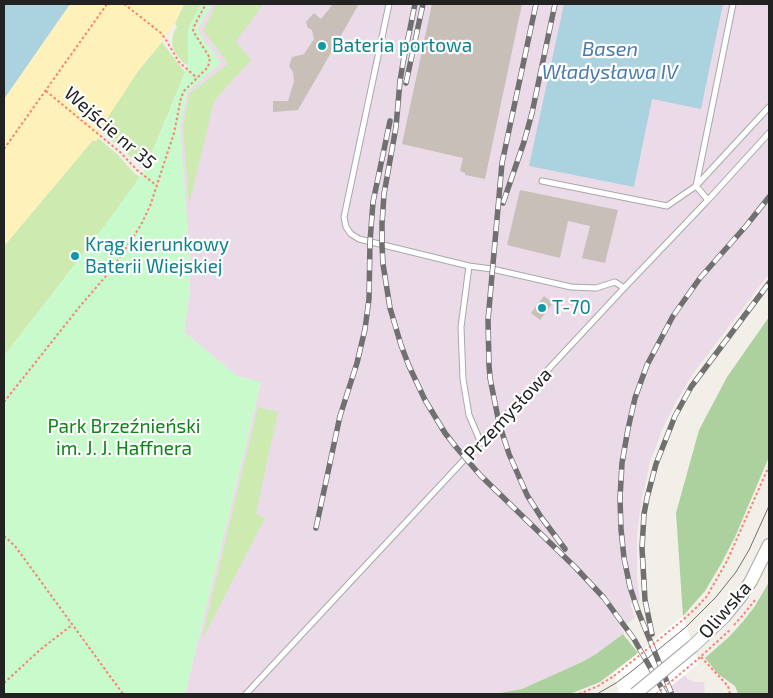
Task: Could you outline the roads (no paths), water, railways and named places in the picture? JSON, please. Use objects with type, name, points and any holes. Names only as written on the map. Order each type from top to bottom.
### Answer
[{"type":"street","name":"Oliwska","points":[[635,694],[693,646],[724,617],[752,580],[769,545]]},
{"type":"lane","points":[[389,4],[344,217],[346,227],[351,234],[358,239],[469,266],[492,269],[571,287],[596,288],[615,282],[624,288]]},
{"type":"lane","points":[[696,186],[733,4]]},
{"type":"lane","points":[[542,181],[667,206],[696,186],[769,108]]},
{"type":"lane","name":"Przemysłowa","points":[[246,694],[769,133]]},
{"type":"lane","points":[[696,186],[708,200]]},
{"type":"lane","points":[[469,266],[461,326],[463,379],[468,416],[481,443]]},
{"type":"water","points":[[4,4],[70,4],[4,99]]},
{"type":"water","name":"Basen Władysława IV","points":[[564,4],[723,4],[701,109],[652,99],[634,187],[529,166]]},
{"type":"tram line","points":[[597,694],[632,671],[686,627],[716,597],[736,572],[749,550],[769,506]]},
{"type":"railway","points":[[403,63],[415,4]]},
{"type":"railway","points":[[406,83],[423,4]]},
{"type":"railway","points":[[536,4],[502,163],[488,320],[489,365],[499,423],[509,454],[527,495],[565,549]]},
{"type":"railway","points":[[503,203],[532,113],[555,4]]},
{"type":"railway","points":[[404,57],[396,127],[384,194],[382,245],[390,308],[409,366],[425,400],[445,433],[480,475],[576,568],[604,598],[634,639],[665,694]]},
{"type":"railway","points":[[316,528],[340,416],[357,363],[365,329],[369,299],[373,202],[390,121]]},
{"type":"railway","points":[[671,692],[638,611],[630,587],[624,558],[620,498],[622,463],[628,429],[635,398],[647,365],[673,316],[700,278],[769,197]]},
{"type":"railway","points":[[652,634],[645,600],[642,548],[644,514],[656,464],[675,416],[691,387],[769,283]]},
{"type":"place","name":"Bateria portowa","points":[[322,46]]},
{"type":"place","name":"Krąg kierunkowy Baterii Wiejskiej","points":[[75,256]]},
{"type":"place","name":"T-70","points":[[542,308]]},
{"type":"park label","name":"Park Brzeźnieński im. J. J. Haffnera","points":[[124,438]]}]
